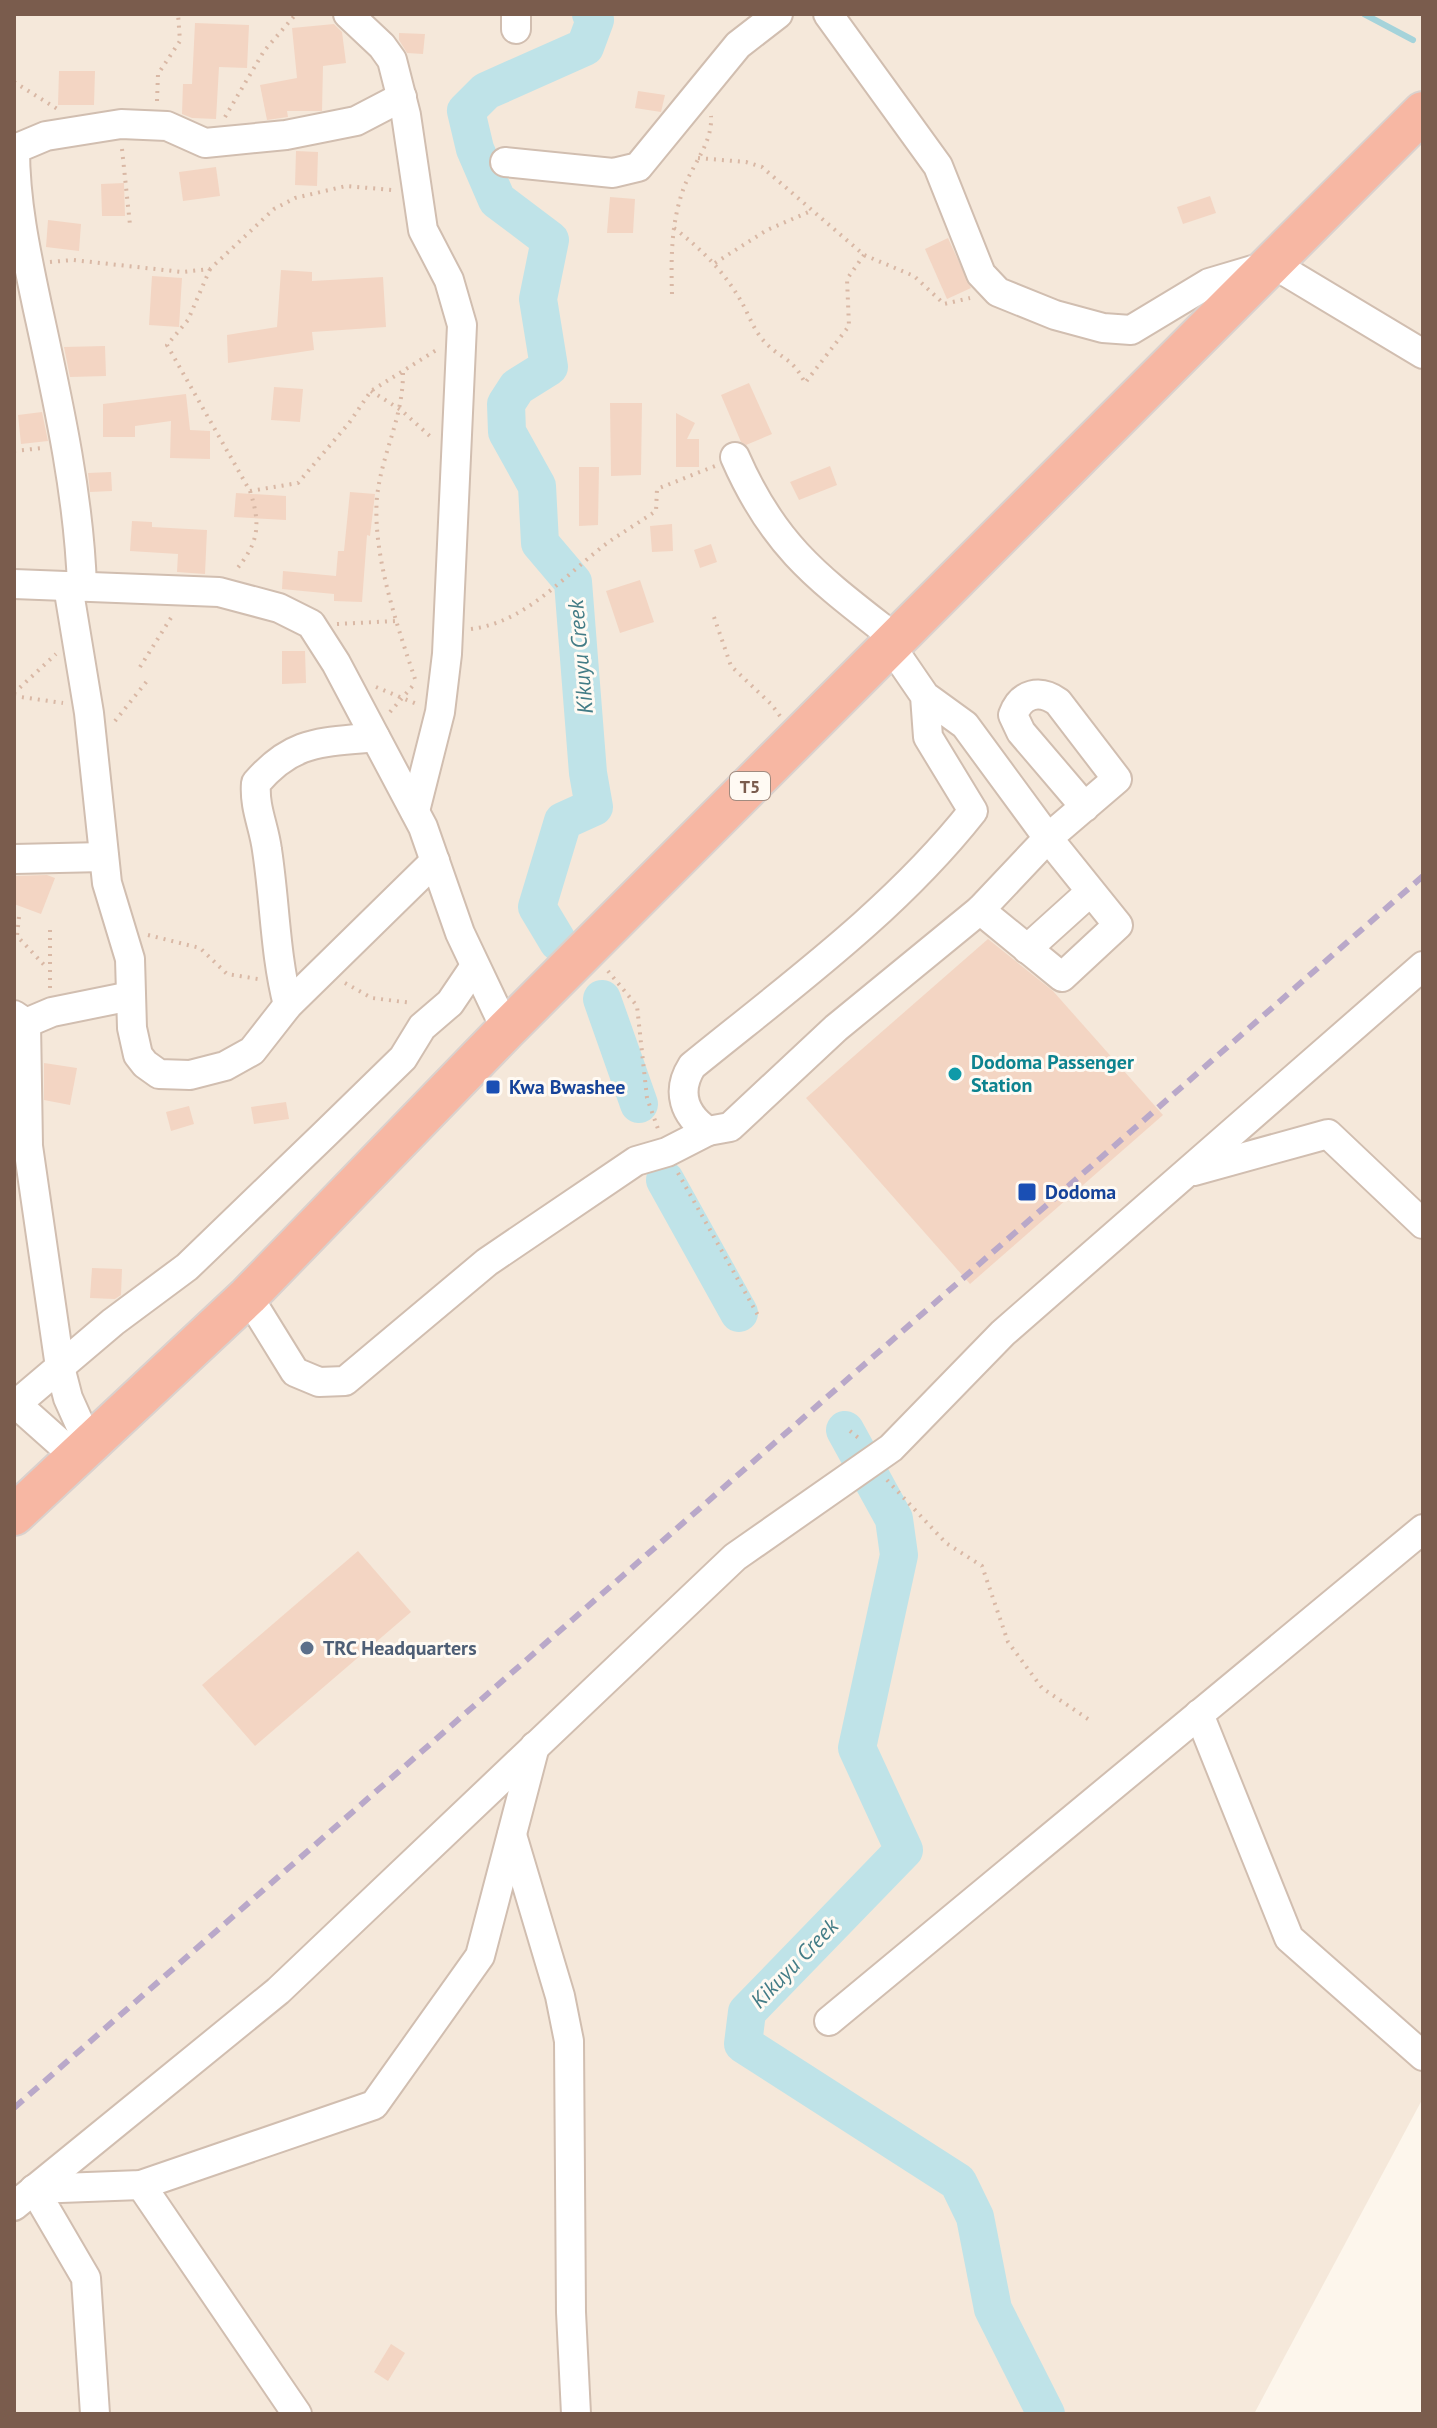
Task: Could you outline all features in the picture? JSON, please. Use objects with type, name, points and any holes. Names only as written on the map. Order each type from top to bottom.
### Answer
[{"type":"highway","name":"T5","points":[[14,1515],[84,1453],[248,1296],[506,1030],[1423,112]]},
{"type":"street","points":[[348,14],[382,46],[392,60],[402,97],[423,230],[449,280],[462,325],[448,641],[440,712],[415,811]]},
{"type":"street","points":[[505,162],[613,173],[638,167],[738,45],[778,14]]},
{"type":"street","points":[[828,14],[938,166],[960,213],[981,274],[998,292],[1055,315],[1103,328],[1131,330],[1209,283],[1273,264],[1423,354]]},
{"type":"street","points":[[402,97],[356,121],[286,135],[205,143],[167,126],[121,124],[46,136],[15,149],[15,184],[28,265],[74,484],[77,632],[107,883],[130,959],[132,1028],[138,1055],[159,1074],[190,1075],[225,1066],[252,1051],[288,1005],[435,861]]},
{"type":"street","points":[[735,457],[775,531],[811,573],[893,642],[925,696],[965,725],[1089,893],[1118,925],[1062,977],[980,910]]},
{"type":"street","points":[[14,584],[219,592],[279,608],[311,624],[336,663],[415,811],[475,966],[506,1030]]},
{"type":"street","points":[[708,1131],[694,1122],[683,1102],[683,1080],[692,1066],[822,961],[941,851],[973,811],[928,737],[925,696]]},
{"type":"street","points":[[288,1005],[280,976],[267,845],[256,815],[256,783],[283,755],[308,745],[374,734]]},
{"type":"street","points":[[248,1296],[295,1372],[319,1382],[345,1381],[499,1254],[636,1161],[667,1152],[708,1131],[730,1127],[836,1028],[980,910],[1048,838],[1085,807]]},
{"type":"street","points":[[14,859],[104,857]]},
{"type":"street","points":[[1027,949],[1089,893]]},
{"type":"street","points":[[84,1453],[15,1404],[187,1267],[403,1058],[422,1027],[450,1003],[475,966]]},
{"type":"street","points":[[24,2197],[278,1991],[735,1557],[891,1448],[1003,1333],[1423,966]]},
{"type":"street","points":[[84,1453],[60,1367],[28,1146],[31,1017],[131,996]]},
{"type":"street","points":[[1186,1173],[1328,1134],[1423,1224]]},
{"type":"street","points":[[829,2021],[1423,1529]]},
{"type":"street","points":[[1199,1714],[1289,1938],[1423,2056]]},
{"type":"street","points":[[24,2197],[141,2185],[374,2105],[480,1956],[535,1746]]},
{"type":"street","points":[[496,1781],[560,1996],[569,2041],[571,2312],[576,2414]]},
{"type":"street","points":[[141,2185],[297,2414]]},
{"type":"street","points":[[24,2197],[86,2278],[95,2414]]},
{"type":"path","points":[[167,126],[157,100],[158,74],[180,41],[178,14]]},
{"type":"path","points":[[224,118],[264,51],[296,14]]},
{"type":"path","points":[[672,294],[674,228],[683,189],[712,125],[711,107],[704,87]]},
{"type":"path","points":[[121,138],[130,225]]},
{"type":"path","points":[[698,158],[746,162],[762,167],[864,255],[914,276],[944,304],[998,292]]},
{"type":"path","points":[[219,592],[257,541],[257,513],[250,491],[167,345],[188,320],[210,269],[274,209],[295,198],[346,186],[382,190],[418,187]]},
{"type":"path","points":[[714,263],[767,230],[811,211]]},
{"type":"path","points":[[674,228],[714,263],[765,342],[792,361],[805,383],[849,326],[847,279],[864,255]]},
{"type":"path","points":[[28,265],[73,260],[182,272],[210,269]]},
{"type":"path","points":[[250,491],[298,483],[349,423],[371,391],[434,353],[462,325]]},
{"type":"path","points":[[403,373],[401,410],[384,459],[377,507],[396,621],[416,682]]},
{"type":"path","points":[[371,391],[401,410],[456,457]]},
{"type":"path","points":[[14,451],[64,444]]},
{"type":"path","points":[[374,734],[448,641],[483,628],[542,599],[608,543],[656,511],[657,489],[735,457]]},
{"type":"path","points":[[140,667],[169,624],[186,589]]},
{"type":"path","points":[[714,617],[731,666],[772,705],[791,744]]},
{"type":"path","points":[[311,624],[372,625],[396,621]]},
{"type":"path","points":[[14,694],[77,632]]},
{"type":"path","points":[[336,663],[400,700],[440,712]]},
{"type":"path","points":[[111,726],[147,681]]},
{"type":"path","points":[[14,694],[88,707]]},
{"type":"path","points":[[19,917],[17,936],[48,970]]},
{"type":"path","points":[[31,1017],[48,970],[50,930]]},
{"type":"path","points":[[850,1431],[865,1444]]},
{"type":"path","points":[[887,1480],[946,1543],[982,1566],[1008,1642],[1042,1688],[1091,1721]]},
{"type":"shaded area","name":"Dodoma","points":[[14,14],[1423,14],[1423,2098],[1254,2414],[14,2414]]},
{"type":"building","points":[[195,23],[249,25],[247,68],[219,67],[216,119],[192,118],[182,114],[183,84],[192,84]]},
{"type":"building","points":[[334,24],[342,32],[346,63],[323,66],[322,111],[287,111],[288,117],[267,120],[260,85],[297,78],[292,28]]},
{"type":"building","points":[[399,33],[425,34],[423,54],[407,53],[399,40]]},
{"type":"building","points":[[59,71],[95,71],[94,105],[58,105]]},
{"type":"building","points":[[638,91],[665,95],[661,112],[635,108]]},
{"type":"building","points":[[296,151],[318,152],[317,186],[295,185]]},
{"type":"building","points":[[216,167],[220,196],[183,201],[179,172]]},
{"type":"building","points":[[124,183],[125,216],[102,216],[101,184]]},
{"type":"building","points":[[1210,196],[1216,213],[1183,224],[1177,207]]},
{"type":"building","points":[[610,197],[635,199],[633,233],[607,233]]},
{"type":"building","points":[[48,220],[81,224],[79,251],[46,247]]},
{"type":"building","points":[[948,238],[971,288],[947,299],[925,249]]},
{"type":"building","points":[[281,270],[312,272],[312,281],[383,277],[386,327],[312,332],[314,350],[228,363],[227,335],[277,327]]},
{"type":"building","points":[[152,276],[182,278],[179,327],[149,325]]},
{"type":"building","points":[[105,346],[106,376],[70,377],[64,347]]},
{"type":"building","points":[[749,383],[772,434],[746,445],[741,442],[721,395]]},
{"type":"building","points":[[274,387],[303,389],[300,422],[271,420]]},
{"type":"building","points":[[186,394],[190,430],[210,431],[210,459],[170,458],[171,421],[135,426],[135,437],[103,437],[103,404]]},
{"type":"building","points":[[610,403],[642,403],[641,475],[611,476]]},
{"type":"building","points":[[42,412],[48,441],[21,444],[18,415]]},
{"type":"building","points":[[676,413],[695,423],[687,439],[699,439],[699,467],[676,467]]},
{"type":"building","points":[[830,466],[837,485],[799,500],[790,482]]},
{"type":"building","points":[[579,467],[599,467],[598,525],[579,526]]},
{"type":"building","points":[[111,472],[112,491],[90,492],[88,473]]},
{"type":"building","points":[[350,492],[375,494],[370,536],[367,535],[362,602],[334,601],[334,594],[282,589],[283,571],[336,576],[338,551],[344,551]]},
{"type":"building","points":[[236,493],[286,496],[286,520],[234,517]]},
{"type":"building","points":[[132,521],[152,522],[152,527],[207,530],[205,574],[177,572],[178,554],[130,551]]},
{"type":"building","points":[[672,524],[673,551],[652,552],[650,526]]},
{"type":"building","points":[[711,544],[717,562],[700,568],[694,550]]},
{"type":"building","points":[[640,580],[654,622],[620,633],[606,591]]},
{"type":"building","points":[[282,651],[305,651],[306,683],[282,684]]},
{"type":"building","points":[[47,875],[55,878],[41,914],[14,904],[14,876]]},
{"type":"building","name":"Dodoma Passenger Station","points":[[988,939],[1053,991],[1163,1115],[970,1284],[806,1098]]},
{"type":"building","points":[[44,1063],[77,1068],[70,1105],[44,1100]]},
{"type":"building","points":[[286,1102],[289,1119],[254,1124],[251,1107]]},
{"type":"building","points":[[189,1106],[194,1124],[171,1131],[166,1112]]},
{"type":"building","points":[[92,1268],[122,1269],[121,1295],[115,1299],[90,1298]]},
{"type":"building","name":"TRC Headquarters","points":[[358,1551],[411,1612],[255,1746],[202,1685]]},
{"type":"building","points":[[391,2344],[405,2353],[388,2381],[374,2372]]},
{"type":"waterway","name":"Kikuyu Creek","points":[[558,942],[537,907],[563,821],[594,807],[588,773],[573,582],[540,543],[537,486],[507,432],[506,404],[517,387],[549,367],[538,299],[550,240],[497,200],[475,149],[466,111],[486,91],[585,47],[595,20],[591,14]]},
{"type":"waterway","points":[[1364,14],[1413,40]]},
{"type":"waterway","name":"Kikuyu Creek","points":[[602,999],[639,1104]]},
{"type":"waterway","name":"Kikuyu Creek","points":[[665,1180],[739,1313]]},
{"type":"waterway","name":"Kikuyu Creek","points":[[845,1430],[894,1519],[899,1555],[857,1748],[904,1850],[747,2012],[743,2044],[958,2182],[975,2217],[993,2309],[1046,2414]]},
{"type":"railway","points":[[14,2108],[1423,876]]},
{"type":"place","name":"Dodoma Passenger Station","points":[[955,1074]]},
{"type":"place","name":"Kwa Bwashee","points":[[493,1087]]},
{"type":"place","name":"Dodoma","points":[[1027,1192]]},
{"type":"place","name":"TRC Headquarters","points":[[307,1648]]}]
